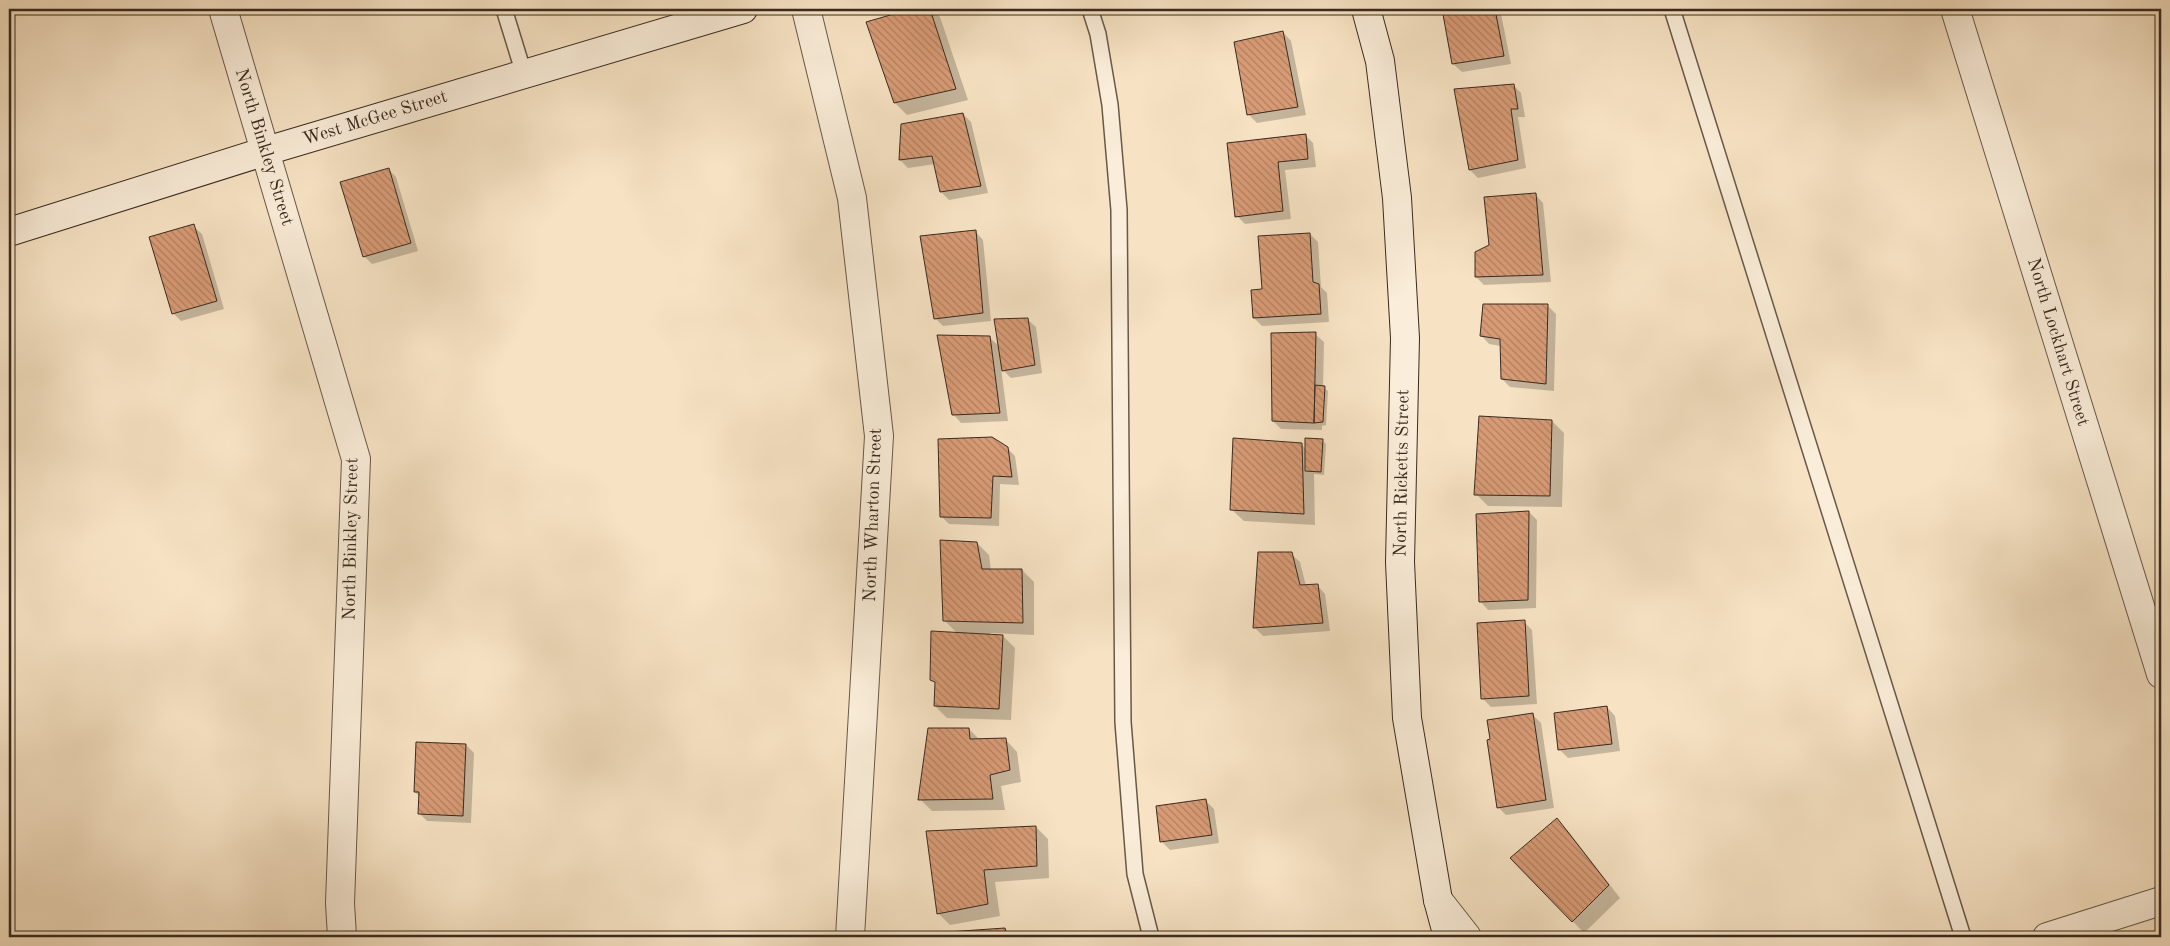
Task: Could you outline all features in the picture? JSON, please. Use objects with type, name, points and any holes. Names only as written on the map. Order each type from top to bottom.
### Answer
[{"type":"street","name":"North Binkley Street","points":[[223,9],[356,459],[340,903],[342,937]]},
{"type":"street","name":"West McGee Street","points":[[9,232],[266,151],[743,9]]},
{"type":"street","name":"North Wharton Street","points":[[806,9],[852,198],[879,436],[850,937]]},
{"type":"street","name":"North Ricketts Street","points":[[1366,9],[1380,61],[1397,198],[1405,338],[1400,562],[1408,718],[1438,900],[1448,937]]},
{"type":"street","name":"North Lockhart Street","points":[[1955,9],[2161,674]]},
{"type":"street","points":[[1438,900],[1467,937]]},
{"type":"street","points":[[2047,937],[2161,901]]},
{"type":"lane","points":[[504,9],[524,74]]},
{"type":"lane","points":[[1090,9],[1098,34],[1110,105],[1120,210],[1123,722],[1135,874],[1151,937]]},
{"type":"lane","points":[[1672,9],[1963,937]]},
{"type":"building","points":[[911,9],[930,9],[956,89],[894,103],[866,22]]},
{"type":"building","points":[[1442,9],[1495,9],[1504,56],[1452,64]]},
{"type":"building","points":[[1283,31],[1298,107],[1247,115],[1234,42]]},
{"type":"building","points":[[1514,84],[1518,109],[1511,109],[1518,160],[1469,170],[1454,89]]},
{"type":"building","points":[[963,113],[981,186],[940,192],[932,156],[899,160],[901,124]]},
{"type":"building","points":[[1306,134],[1308,159],[1278,162],[1283,211],[1235,217],[1227,143]]},
{"type":"building","points":[[389,168],[411,243],[363,257],[340,182]]},
{"type":"building","points":[[1536,193],[1543,275],[1475,277],[1475,252],[1489,245],[1484,197]]},
{"type":"building","points":[[194,224],[217,301],[172,314],[149,237]]},
{"type":"building","points":[[976,230],[983,313],[934,319],[920,236]]},
{"type":"building","points":[[1310,233],[1313,282],[1319,284],[1321,314],[1253,318],[1251,290],[1262,289],[1258,236]]},
{"type":"building","points":[[1483,304],[1548,304],[1546,384],[1501,379],[1500,339],[1480,336]]},
{"type":"building","points":[[1028,318],[1035,365],[1002,371],[994,319]]},
{"type":"building","points":[[1316,332],[1314,423],[1272,421],[1271,333]]},
{"type":"building","points":[[937,335],[990,336],[1000,413],[952,415]]},
{"type":"building","points":[[1315,385],[1325,386],[1323,422],[1314,423]]},
{"type":"building","points":[[1479,416],[1552,420],[1550,496],[1474,495]]},
{"type":"building","points":[[992,437],[1008,447],[1012,477],[993,476],[991,518],[940,517],[938,439]]},
{"type":"building","points":[[1233,438],[1302,443],[1304,514],[1230,510]]},
{"type":"building","points":[[1305,438],[1323,439],[1321,472],[1305,471]]},
{"type":"building","points":[[1529,511],[1528,600],[1479,602],[1476,514]]},
{"type":"building","points":[[940,540],[977,542],[982,569],[1022,569],[1023,623],[943,621]]},
{"type":"building","points":[[1258,552],[1292,552],[1300,585],[1318,584],[1323,623],[1253,628]]},
{"type":"building","points":[[1525,620],[1529,696],[1481,699],[1477,623]]},
{"type":"building","points":[[931,631],[1003,635],[999,709],[934,706],[935,682],[930,680]]},
{"type":"building","points":[[1607,706],[1612,744],[1558,750],[1554,713]]},
{"type":"building","points":[[1533,713],[1546,800],[1497,808],[1487,740],[1490,739],[1487,720]]},
{"type":"building","points":[[928,728],[969,728],[970,739],[1006,738],[1010,770],[990,775],[993,799],[918,800]]},
{"type":"building","points":[[416,742],[466,744],[463,816],[418,814],[419,792],[414,792]]},
{"type":"building","points":[[1206,799],[1212,835],[1160,842],[1156,806]]},
{"type":"building","points":[[1557,818],[1609,885],[1572,922],[1510,858]]},
{"type":"building","points":[[1036,826],[1037,866],[984,870],[988,904],[937,914],[926,831]]},
{"type":"building","points":[[1005,928],[1008,937],[948,937],[947,932]]}]
